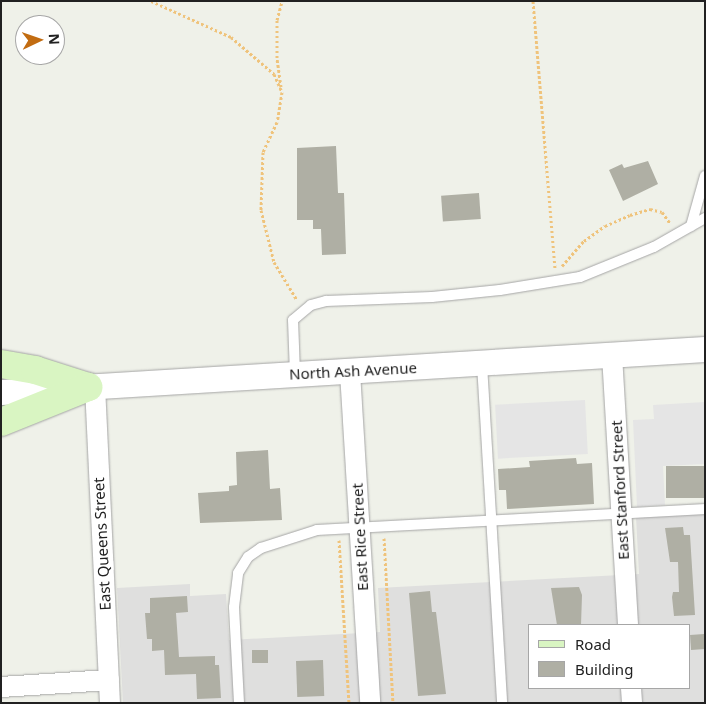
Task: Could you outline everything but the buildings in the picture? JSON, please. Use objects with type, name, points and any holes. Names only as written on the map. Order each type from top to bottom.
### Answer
[{"type":"main road","points":[[1,364],[35,370],[91,386]]},
{"type":"main road","points":[[1,422],[91,386]]},
{"type":"street","name":"North Ash Avenue","points":[[1,392],[705,350]]},
{"type":"street","name":"East Stanford Street","points":[[612,355],[628,624]]},
{"type":"street","name":"East Rice Street","points":[[350,372],[370,703]]},
{"type":"street","name":"East Queens Street","points":[[91,386],[110,703]]},
{"type":"street","points":[[1,687],[109,680]]},
{"type":"street","points":[[631,689],[632,703]]},
{"type":"lane","points":[[691,226],[705,176]]},
{"type":"lane","points":[[295,375],[293,320],[303,309],[326,301],[441,296],[580,277],[621,261],[705,218]]},
{"type":"lane","points":[[482,364],[502,703]]},
{"type":"lane","points":[[239,703],[234,607],[238,573],[248,557],[262,548],[317,530],[384,528],[705,509]]},
{"type":"path","points":[[151,1],[231,37],[274,74],[282,92]]},
{"type":"path","points":[[282,1],[277,20],[277,58],[282,92],[276,122],[263,152],[261,210],[274,262],[303,309]]},
{"type":"path","points":[[533,1],[556,274],[584,241],[604,226],[630,215],[650,209],[662,212],[676,227],[691,226]]},
{"type":"path","points":[[384,528],[393,703]]},
{"type":"path","points":[[338,530],[349,703]]},
{"type":"shaded area","points":[[585,400],[588,454],[498,459],[495,405]]},
{"type":"shaded area","points":[[705,402],[705,464],[663,466],[665,505],[637,507],[633,420],[654,419],[653,405]]},
{"type":"shaded area","points":[[705,513],[705,703],[123,703],[117,588],[190,584],[190,596],[226,594],[229,640],[380,632],[378,588],[639,574],[636,517]]}]
